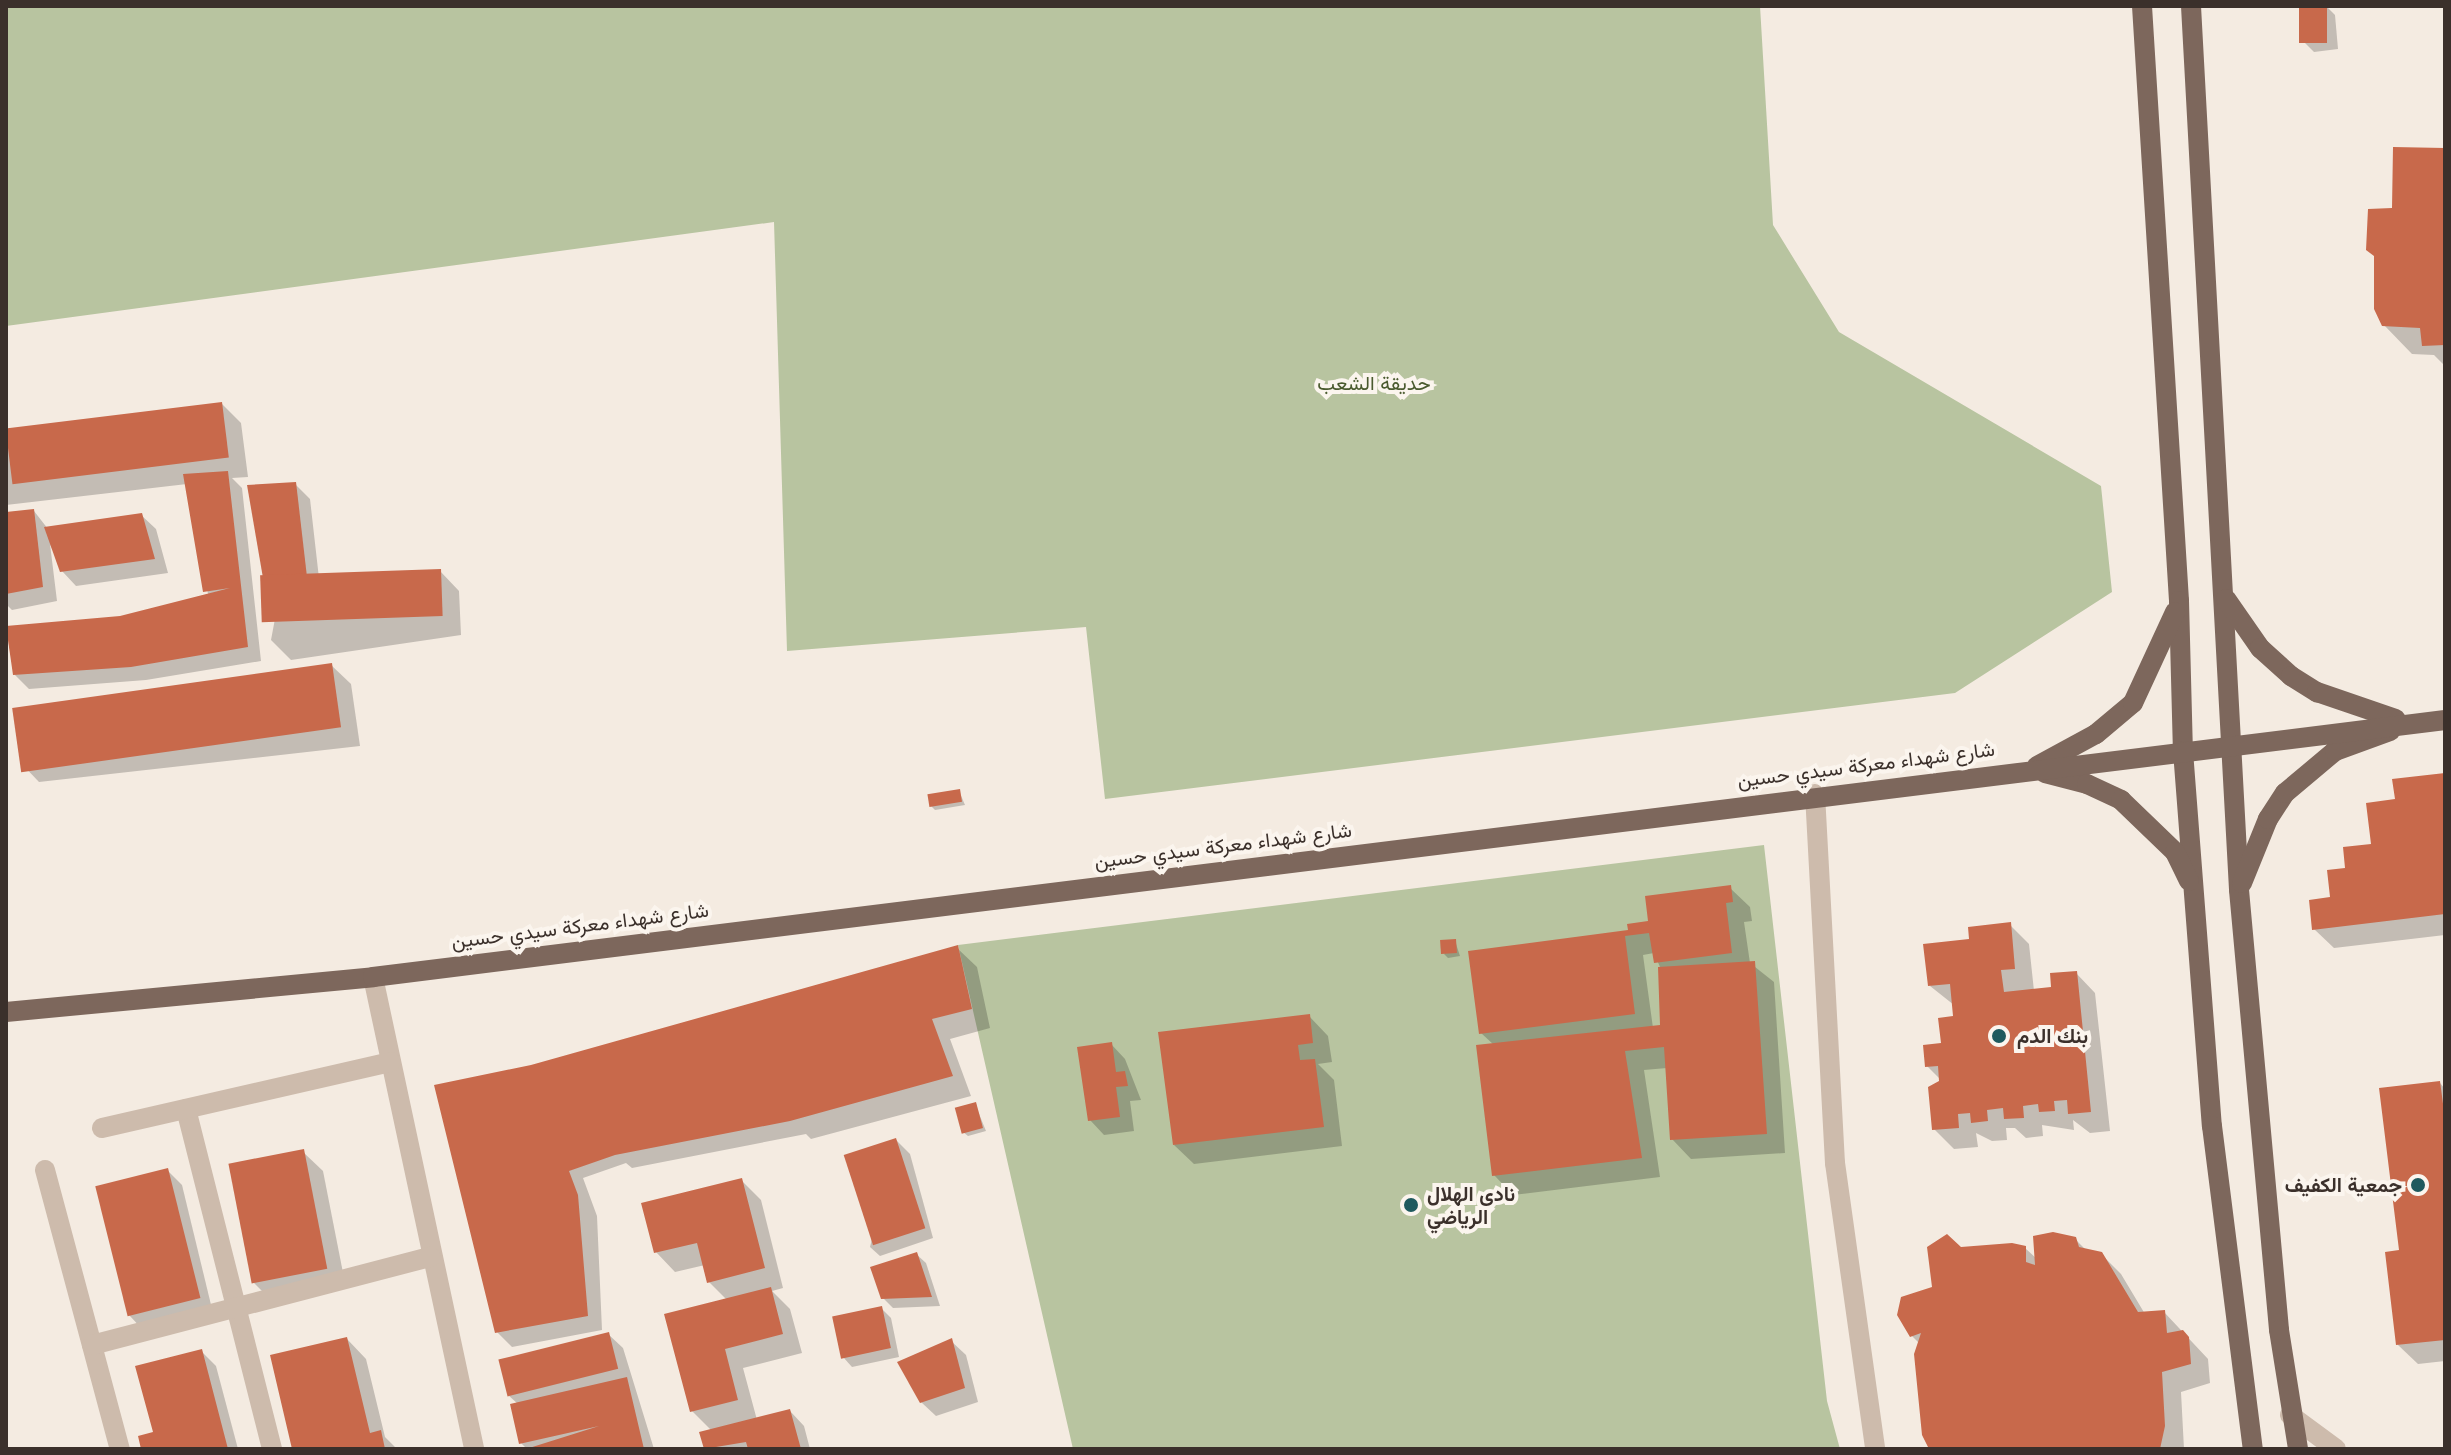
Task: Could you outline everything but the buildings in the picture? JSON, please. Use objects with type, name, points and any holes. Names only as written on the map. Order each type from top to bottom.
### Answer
[{"type":"main road","points":[[2142,6],[2179,601],[2183,751],[2212,1126],[2253,1449]]},
{"type":"main road","points":[[2191,6],[2234,745],[2239,890],[2290,1415],[2298,1449]]},
{"type":"main road","points":[[2225,596],[2260,648],[2291,676],[2340,701],[2411,724]]},
{"type":"main road","points":[[2030,769],[2096,734],[2133,703],[2158,656],[2179,601]]},
{"type":"main road","name":"شارع شهداء معركة سيدي حسين","points":[[6,1012],[373,977],[1815,794],[2445,720]]},
{"type":"main road","points":[[2239,890],[2268,819],[2310,769],[2335,751],[2411,724]]},
{"type":"main road","points":[[2030,769],[2087,784],[2121,800],[2175,852],[2196,893]]},
{"type":"street","points":[[1815,794],[1835,1163],[1875,1449]]},
{"type":"street","points":[[373,977],[474,1449]]},
{"type":"street","points":[[102,1128],[391,1062]]},
{"type":"street","points":[[186,1109],[272,1449]]},
{"type":"street","points":[[45,1170],[120,1449]]},
{"type":"street","points":[[92,1345],[431,1257]]},
{"type":"street","points":[[2290,1415],[2336,1449]]},
{"type":"green space","name":"حديقة الشعب","points":[[6,6],[1760,6],[1773,225],[1839,332],[2101,486],[2112,592],[1955,693],[1105,799],[1086,627],[787,651],[774,222],[6,326]]},
{"type":"green space","name":"نادي الهلال الرياضي","points":[[1764,845],[1827,1401],[1840,1449],[1073,1449],[958,945]]},
{"type":"place","name":"بنك الدم","points":[[1999,1036]]},
{"type":"place","name":"جمعية الكفيف","points":[[2418,1185]]},
{"type":"place","name":"نادي الهلال الرياضي","points":[[1411,1205]]}]
